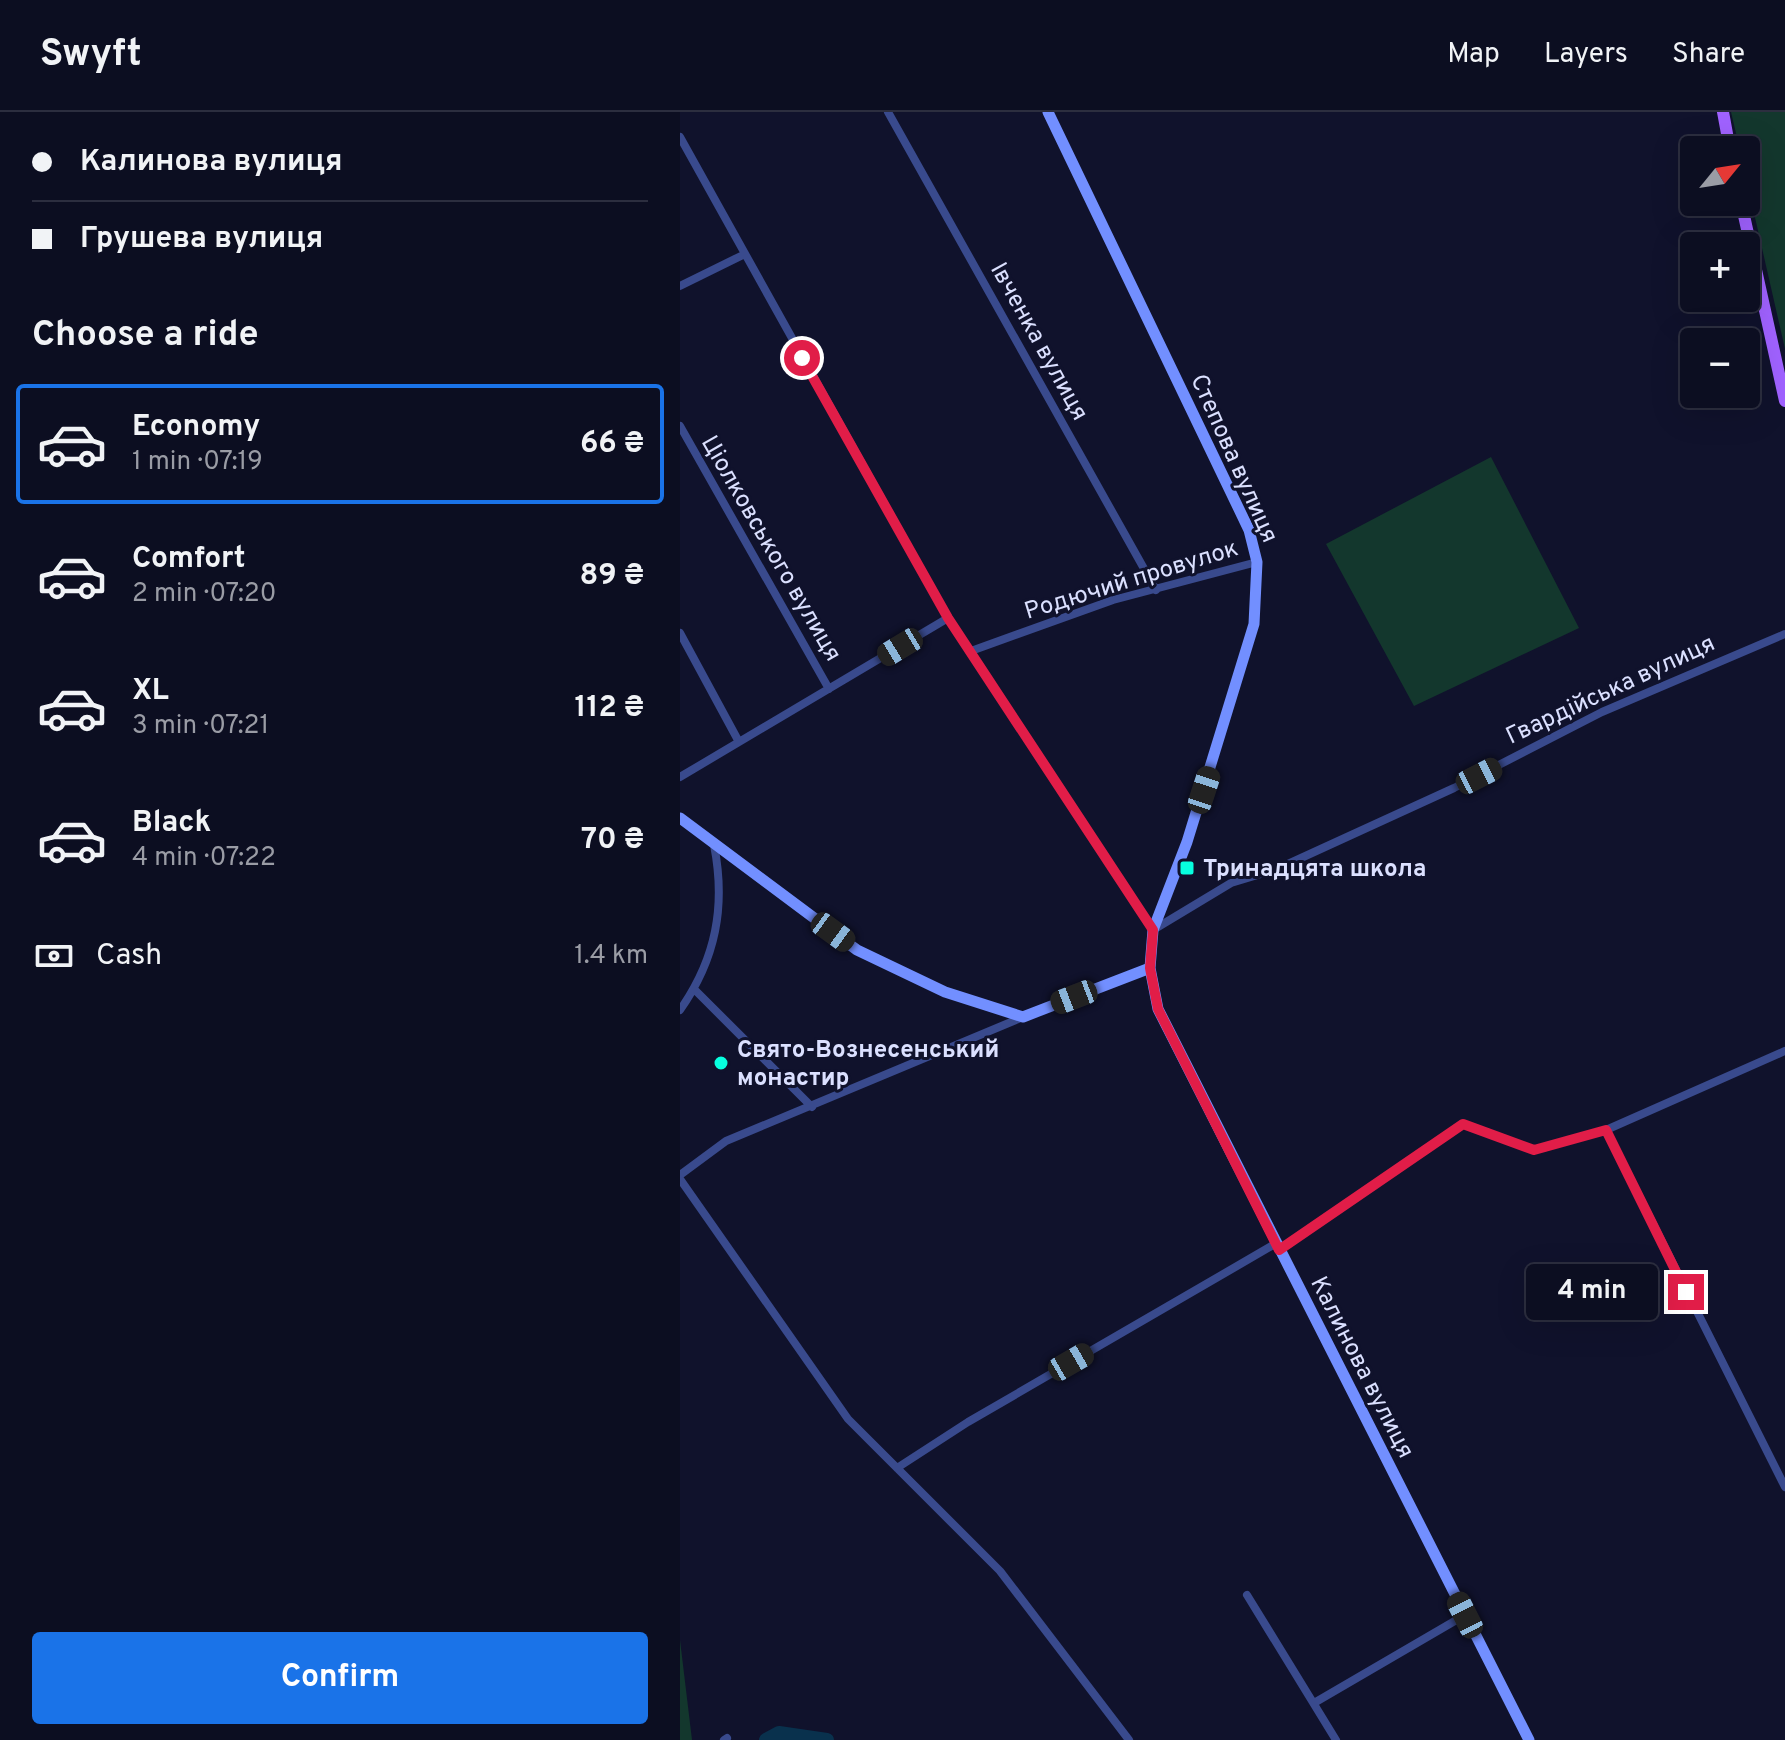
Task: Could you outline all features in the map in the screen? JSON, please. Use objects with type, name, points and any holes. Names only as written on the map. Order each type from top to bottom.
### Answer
[{"type":"main road","points":[[1723,112],[1727,136]]},
{"type":"main road","points":[[1744,216],[1785,401]]},
{"type":"street","name":"Івченка вулиця","points":[[888,112],[1156,590]]},
{"type":"street","name":"Степова вулиця","points":[[1048,112],[1249,530],[1257,562],[1258,604],[1247,651],[1187,842],[1153,930]]},
{"type":"street","points":[[680,137],[948,618],[1153,930]]},
{"type":"street","points":[[680,286],[743,255]]},
{"type":"street","name":"Ціолковського вулиця","points":[[680,426],[829,689]]},
{"type":"street","name":"Родючий провулок","points":[[971,651],[1113,600],[1257,562]]},
{"type":"street","points":[[680,777],[948,618]]},
{"type":"street","points":[[680,633],[739,742]]},
{"type":"street","name":"Гвардійська вулиця","points":[[1153,930],[1231,883],[1277,869],[1454,788],[1602,712],[1785,634]]},
{"type":"street","points":[[680,818],[857,950],[945,992],[1023,1017]]},
{"type":"street","points":[[680,1010],[695,990],[718,924],[722,883],[714,845]]},
{"type":"street","name":"Калинова вулиця","points":[[1153,930],[1150,968],[1158,1009],[1529,1740]]},
{"type":"street","points":[[1129,1740],[1000,1571],[848,1419],[680,1177],[726,1141],[1023,1017],[1150,968]]},
{"type":"street","points":[[695,990],[812,1107]]},
{"type":"street","points":[[897,1468],[968,1422],[1277,1247],[1463,1124],[1534,1150],[1606,1130],[1785,1051]]},
{"type":"street","points":[[1606,1130],[1785,1487]]},
{"type":"street","points":[[1247,1595],[1336,1740]]},
{"type":"street","points":[[1314,1703],[1465,1615]]},
{"type":"green space","points":[[1731,112],[1785,112],[1785,349],[1755,216],[1760,216],[1760,136],[1737,136]]},
{"type":"green space","points":[[1491,457],[1579,628],[1414,706],[1326,544]]},
{"type":"green space","points":[[680,1640],[692,1740],[680,1740]]},
{"type":"waterway","points":[[766,1740],[779,1733],[827,1740]]},
{"type":"place","name":"Тринадцята школа","points":[[1187,868]]},
{"type":"place","name":"Cвято-Вознесенський монастир","points":[[721,1063]]},
{"type":"route","points":[[802,358],[948,618],[1153,930],[1150,968],[1158,1009],[1279,1250],[1463,1124],[1534,1150],[1606,1130],[1686,1292]]}]
